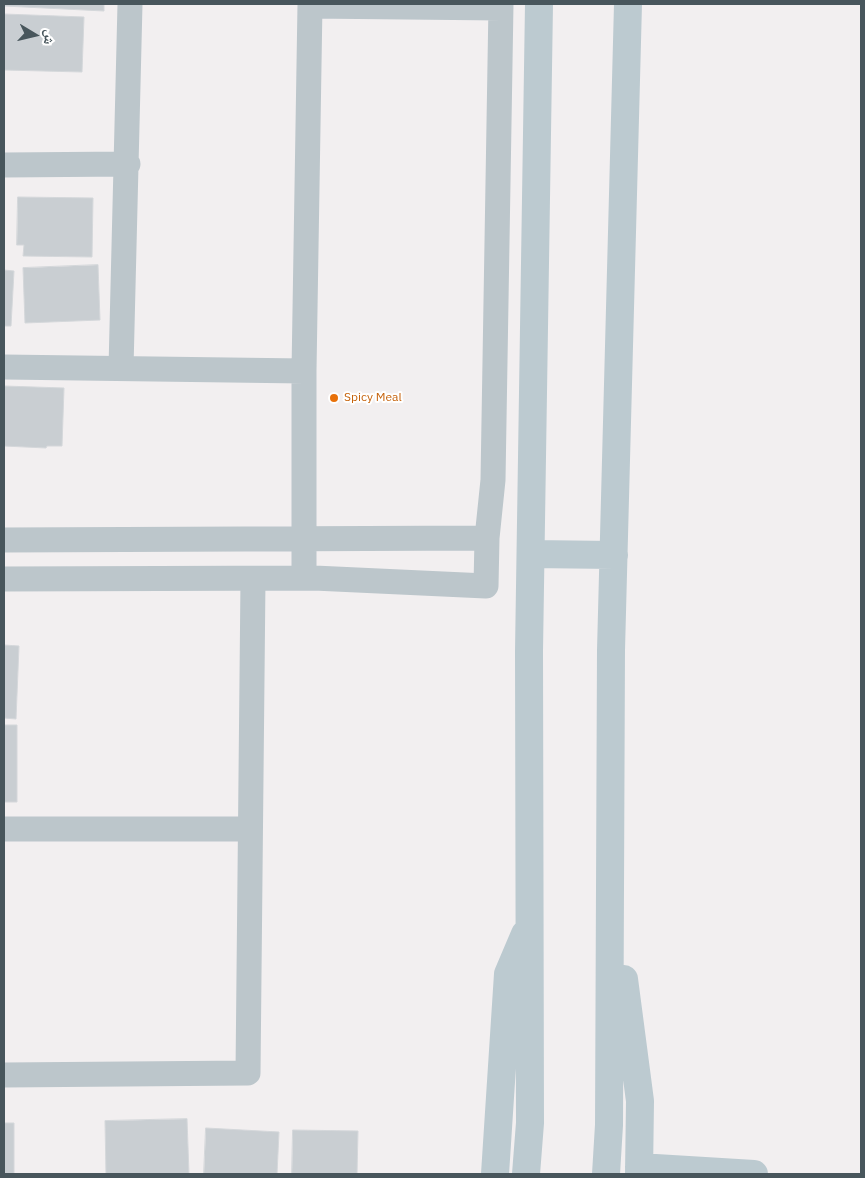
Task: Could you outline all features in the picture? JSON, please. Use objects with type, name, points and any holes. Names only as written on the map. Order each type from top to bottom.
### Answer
[{"type":"main road","points":[[526,1174],[530,1123],[531,554],[539,4]]},
{"type":"main road","points":[[606,1174],[614,556],[628,4]]},
{"type":"main road","points":[[531,554],[614,556]]},
{"type":"main road","points":[[610,877],[640,1101],[639,1171],[754,1174]]},
{"type":"main road","points":[[495,1174],[508,974],[530,923]]},
{"type":"street","points":[[121,368],[128,164],[130,4]]},
{"type":"street","points":[[4,579],[304,578],[486,586],[487,538],[493,480],[501,6],[310,5],[304,372],[304,578]]},
{"type":"street","points":[[4,165],[128,164]]},
{"type":"street","points":[[4,367],[304,372]]},
{"type":"street","points":[[4,540],[487,538]]},
{"type":"street","points":[[4,1075],[248,1073],[253,578]]},
{"type":"street","points":[[4,829],[250,829]]},
{"type":"building","points":[[4,4],[104,4],[104,11],[4,6]]},
{"type":"building","points":[[4,14],[84,17],[82,72],[4,70]]},
{"type":"building","points":[[18,197],[93,198],[92,257],[23,256],[24,245],[17,245]]},
{"type":"building","points":[[98,265],[100,320],[25,323],[23,268]]},
{"type":"building","points":[[4,270],[14,271],[11,326],[4,326]]},
{"type":"building","points":[[4,386],[64,388],[62,446],[47,446],[46,448],[4,446]]},
{"type":"building","points":[[4,645],[19,646],[16,719],[4,718]]},
{"type":"building","points":[[4,725],[17,725],[17,802],[4,802]]},
{"type":"building","points":[[187,1119],[189,1174],[106,1174],[105,1121]]},
{"type":"building","points":[[4,1123],[14,1123],[14,1174],[4,1174]]},
{"type":"building","points":[[206,1128],[279,1132],[277,1174],[204,1174]]},
{"type":"building","points":[[293,1130],[358,1131],[357,1174],[292,1174]]},
{"type":"place","name":"Spicy Meal","points":[[334,398]]}]
